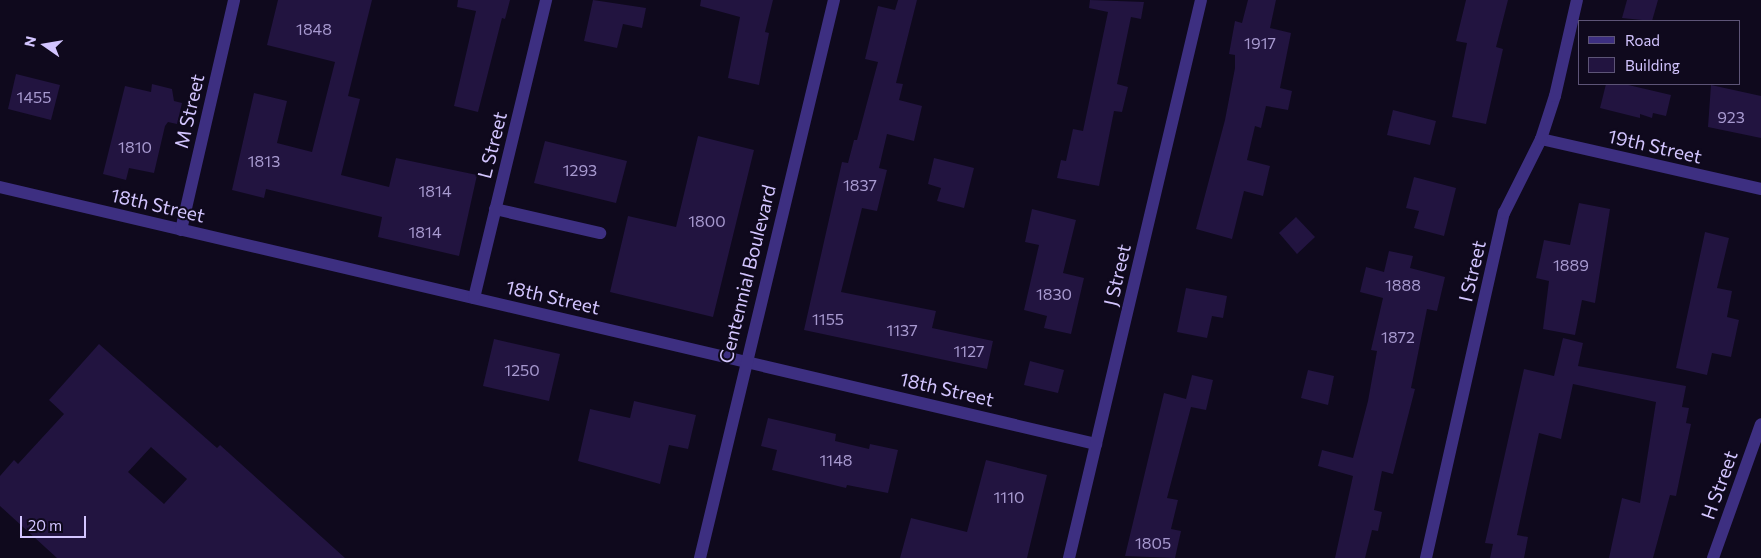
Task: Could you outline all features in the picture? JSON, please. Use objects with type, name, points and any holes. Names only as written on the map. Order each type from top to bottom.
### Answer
[{"type":"street","name":"M Street","points":[[181,230],[234,0]]},
{"type":"street","name":"L Street","points":[[474,298],[546,0]]},
{"type":"street","name":"Centennial Boulevard","points":[[700,558],[834,0]]},
{"type":"street","name":"J Street","points":[[1068,558],[1201,0]]},
{"type":"street","name":"I Street","points":[[1426,558],[1504,213],[1541,139],[1555,96],[1577,0]]},
{"type":"street","name":"19th Street","points":[[1541,139],[1761,190]]},
{"type":"street","name":"18th Street","points":[[0,187],[747,360],[1096,444]]},
{"type":"street","points":[[495,209],[600,233]]},
{"type":"street","name":"H Street","points":[[1712,558],[1761,424]]},
{"type":"building","points":[[278,0],[372,0],[348,96],[360,99],[341,175],[389,187],[396,158],[477,175],[459,256],[378,237],[382,217],[266,189],[264,198],[232,190],[254,93],[287,101],[277,143],[312,152],[335,62],[267,45]]},
{"type":"building","points":[[458,0],[510,0],[505,19],[502,18],[478,112],[454,106],[476,11],[457,7]]},
{"type":"building","points":[[593,0],[646,8],[642,28],[623,24],[617,48],[584,41]]},
{"type":"building","points":[[701,0],[773,0],[765,32],[769,33],[759,85],[728,78],[740,17],[700,6]]},
{"type":"building","points":[[898,0],[917,0],[896,83],[903,84],[899,100],[922,106],[914,141],[887,134],[879,168],[887,170],[877,211],[862,208],[841,292],[936,311],[932,328],[993,341],[987,369],[804,330],[842,162],[848,163],[854,140],[857,140],[878,62],[865,59],[878,6],[895,10]]},
{"type":"building","points":[[1090,0],[1144,2],[1141,19],[1131,17],[1117,84],[1128,87],[1122,112],[1114,111],[1099,186],[1057,178],[1061,160],[1066,161],[1073,129],[1083,131],[1108,12],[1089,8]]},
{"type":"building","points":[[1248,0],[1276,0],[1270,28],[1291,33],[1280,88],[1292,91],[1288,110],[1266,106],[1261,128],[1255,126],[1247,160],[1270,166],[1263,196],[1244,191],[1232,239],[1196,229],[1225,120],[1235,68],[1235,55],[1229,54],[1235,21],[1242,23]]},
{"type":"building","points":[[1466,0],[1508,0],[1496,47],[1503,49],[1486,124],[1452,117],[1467,43],[1456,41]]},
{"type":"building","points":[[1627,0],[1658,0],[1652,20],[1622,18]]},
{"type":"building","points":[[16,74],[60,85],[51,120],[8,109]]},
{"type":"building","points":[[152,84],[172,89],[174,101],[182,103],[177,124],[168,122],[165,126],[154,173],[129,168],[126,180],[103,174],[125,86],[151,92]]},
{"type":"building","points":[[1606,85],[1628,85],[1671,95],[1666,116],[1653,113],[1652,118],[1640,114],[1640,118],[1600,108]]},
{"type":"building","points":[[1711,85],[1761,96],[1761,138],[1708,127]]},
{"type":"building","points":[[1393,110],[1436,121],[1430,145],[1387,135]]},
{"type":"building","points":[[698,136],[754,150],[713,317],[610,292],[628,216],[676,227]]},
{"type":"building","points":[[545,141],[627,161],[616,203],[534,183]]},
{"type":"building","points":[[934,158],[974,168],[964,208],[937,201],[941,188],[928,184]]},
{"type":"building","points":[[1414,177],[1456,188],[1444,236],[1414,228],[1419,211],[1406,208]]},
{"type":"building","points":[[1579,203],[1610,209],[1595,303],[1582,300],[1575,335],[1543,329],[1549,281],[1536,278],[1544,240],[1570,245]]},
{"type":"building","points":[[1032,209],[1076,220],[1063,273],[1084,278],[1071,334],[1044,328],[1047,316],[1024,310],[1039,245],[1025,242]]},
{"type":"building","points":[[1296,217],[1315,237],[1297,254],[1279,233]]},
{"type":"building","points":[[1705,232],[1729,238],[1717,288],[1732,291],[1727,317],[1739,320],[1731,357],[1712,353],[1707,375],[1676,368]]},
{"type":"building","points":[[1389,251],[1413,256],[1410,268],[1445,277],[1437,311],[1427,309],[1411,388],[1415,389],[1393,474],[1382,471],[1374,510],[1382,512],[1378,531],[1372,530],[1365,558],[1335,558],[1353,476],[1318,466],[1322,450],[1353,458],[1368,401],[1377,351],[1371,350],[1383,298],[1360,292],[1366,267],[1384,272]]},
{"type":"building","points":[[1186,288],[1227,296],[1223,318],[1212,316],[1207,338],[1177,332]]},
{"type":"building","points":[[1563,338],[1583,343],[1578,366],[1686,386],[1682,407],[1689,408],[1686,423],[1691,424],[1676,496],[1670,495],[1653,558],[1609,558],[1622,498],[1640,503],[1656,402],[1573,384],[1561,439],[1539,433],[1517,535],[1528,537],[1524,558],[1490,558],[1493,544],[1485,543],[1524,369],[1554,376]]},
{"type":"building","points":[[494,339],[560,354],[549,401],[483,386]]},
{"type":"building","points":[[99,344],[217,448],[220,445],[345,558],[57,558],[0,506],[0,476],[14,460],[18,464],[64,414],[49,400]],"holes":[[[151,447],[187,479],[164,504],[128,472]]]},
{"type":"building","points":[[1030,361],[1064,370],[1058,393],[1024,385]]},
{"type":"building","points":[[1308,370],[1334,376],[1328,405],[1301,398]]},
{"type":"building","points":[[1192,375],[1213,380],[1206,410],[1191,407],[1167,498],[1178,500],[1171,529],[1181,531],[1175,558],[1125,556],[1164,393],[1186,399]]},
{"type":"building","points":[[634,401],[696,415],[688,449],[669,445],[660,484],[578,461],[590,409],[630,418]]},
{"type":"building","points":[[768,418],[836,434],[835,441],[869,449],[870,444],[898,450],[888,493],[847,485],[846,488],[772,470],[777,450],[761,446]]},
{"type":"building","points":[[986,460],[1047,475],[1027,558],[900,558],[911,518],[967,532]]}]
